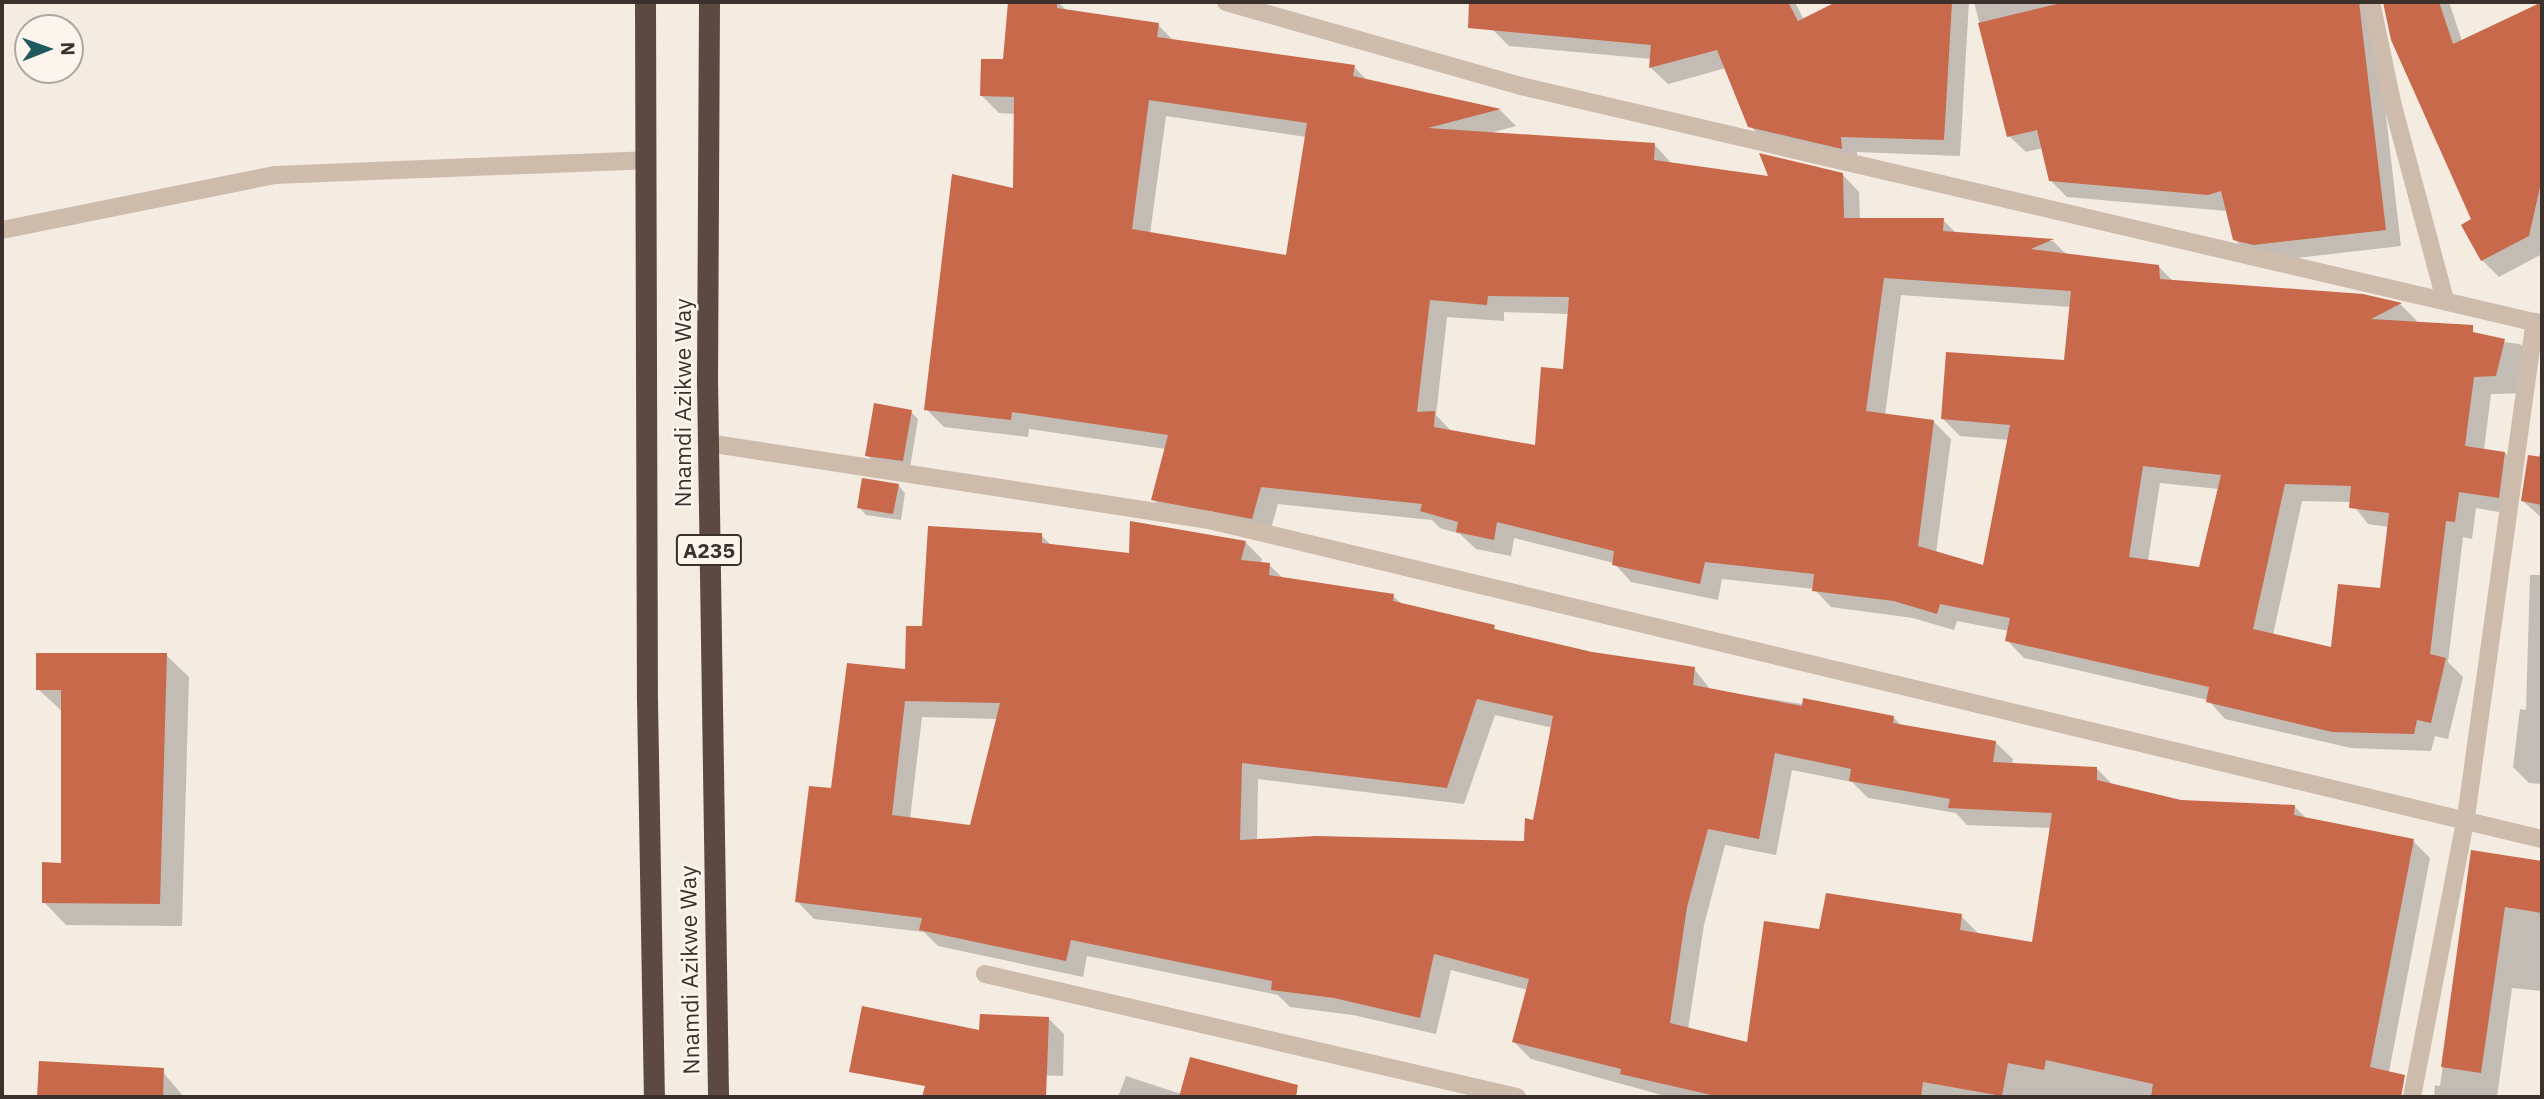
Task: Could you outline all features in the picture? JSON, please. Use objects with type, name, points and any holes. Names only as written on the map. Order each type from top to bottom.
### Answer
[{"type":"highway","name":"Nnamdi Azikwe Way","points":[[645,2],[654,1097]]},
{"type":"highway","name":"Nnamdi Azikwe Way","points":[[709,2],[708,443],[718,1097]]},
{"type":"street","points":[[1226,2],[1521,86],[2539,323],[2466,817],[2412,1097]]},
{"type":"street","points":[[2371,2],[2392,102],[2445,300]]},
{"type":"street","points":[[2,230],[275,175],[645,160]]},
{"type":"street","points":[[708,443],[1209,520],[2466,817],[2542,839]]},
{"type":"street","points":[[985,974],[1517,1097]]},
{"type":"building","points":[[1008,2],[1057,2],[1057,8],[1159,23],[1157,37],[1355,65],[1353,76],[1501,109],[1428,128],[1655,143],[1654,160],[1768,176],[1759,153],[1843,173],[1844,218],[1944,218],[1943,231],[2054,239],[2031,249],[2159,265],[2160,279],[2363,294],[2402,303],[2371,319],[2473,325],[2473,332],[2505,339],[2496,376],[2474,377],[2465,446],[2505,452],[2499,498],[2459,492],[2455,522],[2446,521],[2430,654],[2446,658],[2431,723],[2417,720],[2414,734],[2332,732],[2206,702],[2209,687],[2005,641],[2010,618],[1940,604],[1937,614],[1894,601],[1812,591],[1814,574],[1705,562],[1700,584],[1612,565],[1614,551],[1497,522],[1494,540],[1456,532],[1458,522],[1420,511],[1422,504],[1261,487],[1252,519],[1151,500],[1168,435],[1012,412],[1011,420],[924,410],[952,174],[1013,188],[1014,97],[980,96],[981,59],[1003,59]],"holes":[[[1149,100],[1307,123],[1286,255],[1132,229]],[[1884,278],[2071,291],[2064,360],[1946,352],[1941,419],[2010,425],[1983,565],[1918,546],[1934,420],[1866,411]],[[1488,296],[1569,297],[1563,369],[1541,367],[1535,445],[1434,427],[1435,411],[1417,412],[1430,300],[1487,305]],[[2143,466],[2221,475],[2199,567],[2129,557]],[[2285,484],[2351,486],[2349,508],[2389,513],[2380,588],[2338,584],[2331,647],[2253,629]]]},
{"type":"building","points":[[1469,2],[1788,2],[1798,21],[1836,2],[1952,2],[1944,140],[1841,137],[1842,149],[1748,127],[1717,50],[1649,68],[1651,45],[1468,28]]},
{"type":"building","points":[[2065,2],[2359,2],[2386,230],[2253,245],[2233,240],[2221,191],[2208,195],[2049,181],[2037,130],[2007,137],[1978,23]]},
{"type":"building","points":[[2383,2],[2439,2],[2453,44],[2542,2],[2542,178],[2529,236],[2481,261],[2461,225],[2471,219],[2391,40]]},
{"type":"building","points":[[874,403],[912,410],[903,461],[865,456]]},
{"type":"building","points":[[2528,455],[2542,457],[2542,505],[2521,501]]},
{"type":"building","points":[[862,478],[899,484],[893,514],[857,508]]},
{"type":"building","points":[[1130,521],[1246,541],[1241,560],[1270,563],[1269,575],[1394,594],[1393,601],[1495,625],[1494,629],[1592,652],[1695,667],[1693,685],[1802,706],[1803,698],[1894,716],[1893,723],[1996,741],[1993,762],[2097,767],[2097,780],[2181,800],[2295,805],[2294,815],[2414,839],[2370,1067],[2405,1075],[2401,1097],[2151,1097],[2153,1084],[2046,1060],[2044,1070],[2008,1063],[2002,1096],[1923,1082],[1921,1097],[1720,1097],[1620,1074],[1621,1069],[1512,1042],[1529,979],[1434,954],[1420,1018],[1334,998],[1271,990],[1272,981],[1071,940],[1066,961],[919,930],[922,918],[795,902],[809,786],[831,788],[847,663],[905,669],[906,626],[922,626],[928,526],[1042,533],[1042,543],[1129,553]],"holes":[[[1477,699],[1553,716],[1533,820],[1525,818],[1524,841],[1316,836],[1240,840],[1242,763],[1447,788]],[[905,701],[1000,703],[970,825],[892,815]],[[1775,753],[1851,769],[1849,781],[1950,799],[1948,808],[2052,813],[2032,942],[1960,930],[1962,914],[1826,893],[1819,929],[1764,921],[1747,1042],[1670,1023],[1687,907],[1708,829],[1759,839]]]},
{"type":"building","points":[[36,653],[167,653],[160,904],[42,903],[42,862],[61,863],[61,690],[36,690]]},
{"type":"building","points":[[2471,850],[2542,861],[2542,913],[2505,907],[2481,1073],[2441,1067]]},
{"type":"building","points":[[862,1006],[979,1030],[980,1014],[1049,1017],[1046,1097],[922,1097],[925,1086],[849,1072]]},
{"type":"building","points":[[1190,1057],[1298,1085],[1296,1097],[1179,1097]]},
{"type":"building","points":[[39,1061],[164,1068],[163,1097],[37,1097]]}]
